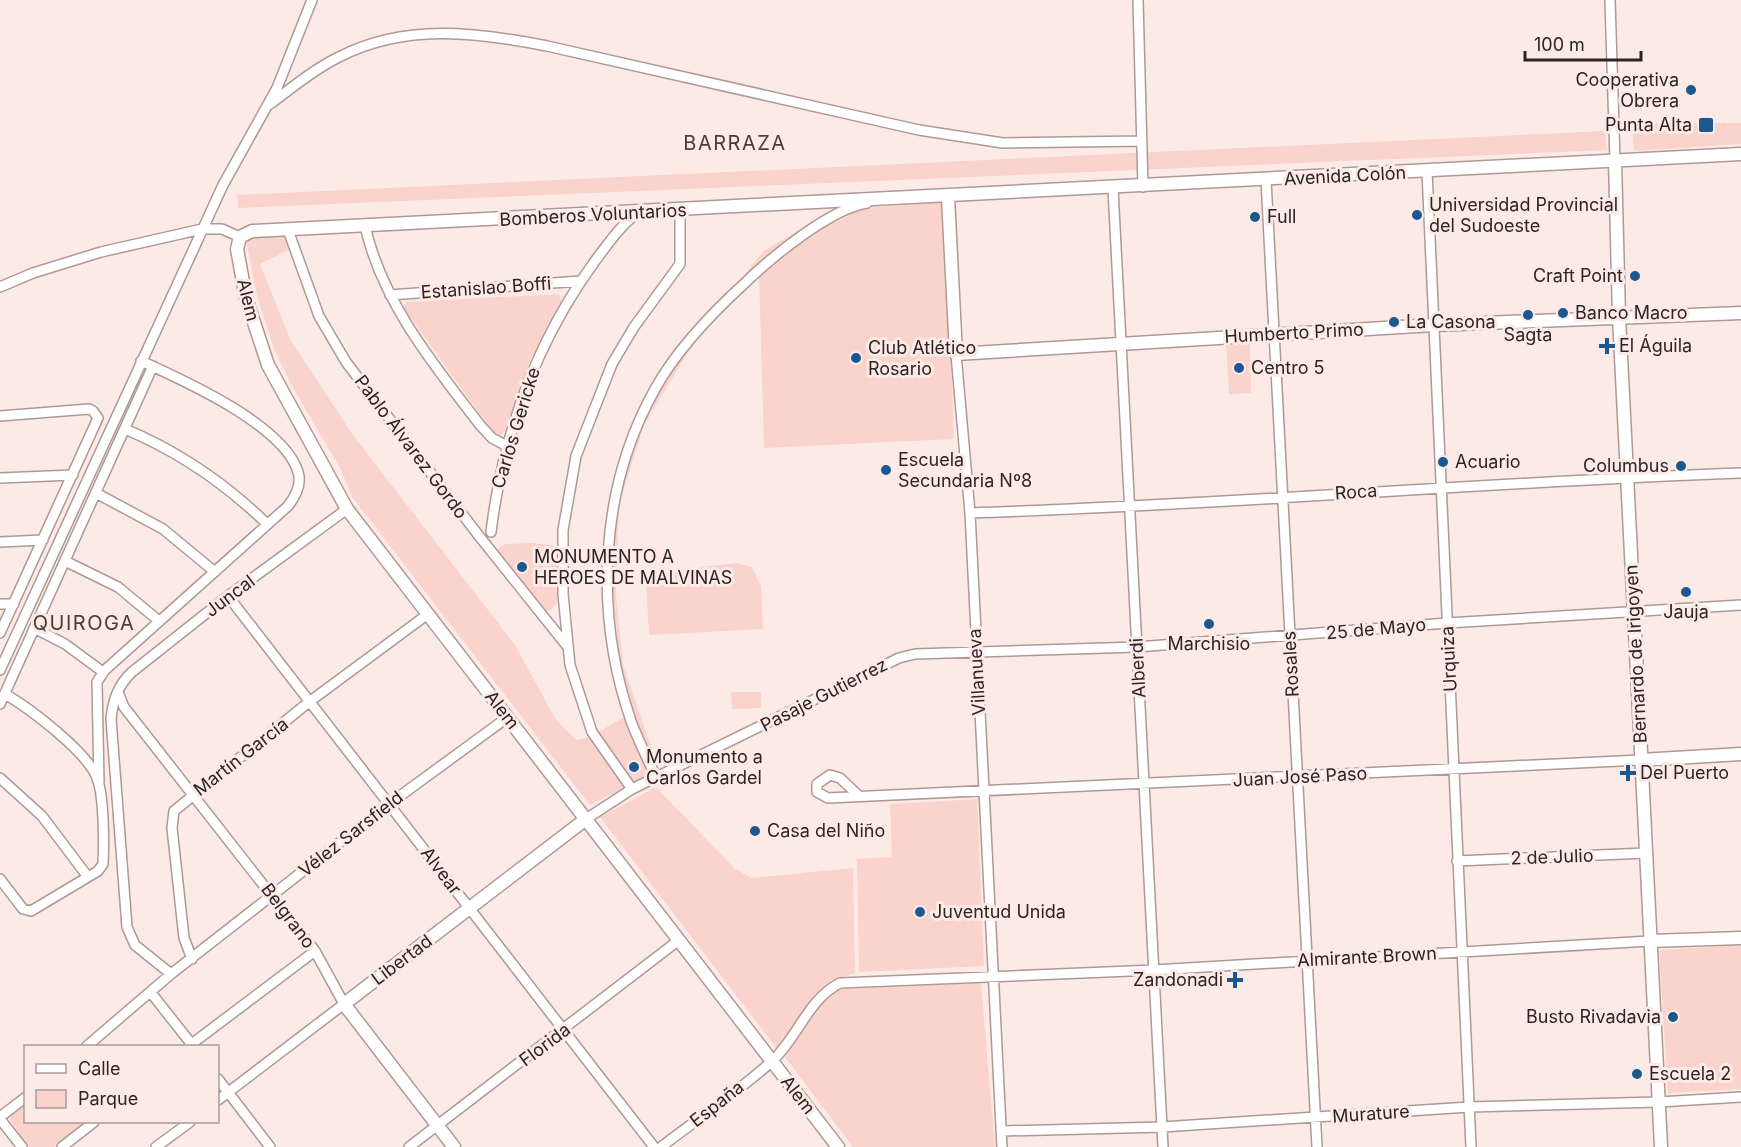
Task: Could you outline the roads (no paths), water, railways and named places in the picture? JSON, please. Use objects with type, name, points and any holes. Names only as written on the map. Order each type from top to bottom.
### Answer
[{"type":"main road","name":"Avenida Colón","points":[[948,198],[1741,154]]},
{"type":"main road","name":"Bernardo de Irigoyen","points":[[1616,161],[1619,317],[1661,1147]]},
{"type":"main road","name":"Bomberos Voluntarios","points":[[240,237],[249,232],[948,198]]},
{"type":"main road","name":"Villanueva","points":[[948,198],[956,354]]},
{"type":"main road","name":"Alem","points":[[240,237],[237,249],[242,281],[265,357],[283,395],[347,509],[838,1147]]},
{"type":"main road","name":"Humberto Primo","points":[[956,354],[1433,325],[1741,313]]},
{"type":"main road","name":"Juan José Paso","points":[[1641,760],[1741,754]]},
{"type":"main road","name":"Libertad","points":[[344,1004],[586,819]]},
{"type":"main road","name":"Almirante Brown","points":[[1650,941],[1741,938]]},
{"type":"main road","name":"Belgrano","points":[[344,1004],[454,1147]]},
{"type":"street","points":[[0,670],[202,230],[235,162],[270,104],[312,0]]},
{"type":"street","points":[[1138,0],[1143,187]]},
{"type":"street","points":[[1610,0],[1616,161]]},
{"type":"street","points":[[270,104],[323,66],[365,45],[415,34],[452,33],[495,36],[546,46],[919,130],[979,141],[1027,144],[1142,141]]},
{"type":"street","name":"Urquiza","points":[[1427,171],[1471,1147]]},
{"type":"street","name":"Rosales","points":[[1266,180],[1317,1147]]},
{"type":"street","name":"Alberdi","points":[[1113,189],[1163,1147]]},
{"type":"street","points":[[657,779],[631,721],[617,670],[608,614],[609,529],[629,448],[655,388],[694,335],[723,303],[764,265],[806,233],[862,204],[875,201]]},
{"type":"street","points":[[632,789],[592,732],[576,688],[567,646],[562,530],[576,456],[612,364],[634,327],[680,264],[680,211]]},
{"type":"street","name":"Carlos Gericke","points":[[491,532],[496,494],[507,446],[535,363],[581,281],[626,222],[637,213]]},
{"type":"street","points":[[365,226],[374,260],[390,294],[419,341],[492,438],[507,446]]},
{"type":"street","points":[[0,287],[33,273],[101,252],[202,230],[222,229],[240,237]]},
{"type":"street","name":"Pablo Álvarez Gordo","points":[[288,230],[299,254],[319,316],[346,362],[479,536],[567,646]]},
{"type":"street","name":"Estanislao Boffi","points":[[390,294],[581,281]]},
{"type":"street","name":"Villanueva","points":[[956,354],[970,513],[975,650],[1002,1147]]},
{"type":"street","points":[[0,879],[23,909],[30,911],[88,878],[104,864],[99,782],[97,682],[104,672],[159,621],[288,506],[298,488],[298,471],[287,454],[259,427],[210,393],[141,361]]},
{"type":"street","points":[[0,704],[153,366]]},
{"type":"street","points":[[0,416],[93,411],[98,418],[0,633]]},
{"type":"street","points":[[125,429],[203,469],[243,500],[267,525]]},
{"type":"street","name":"Roca","points":[[970,513],[1130,508],[1440,487],[1741,473]]},
{"type":"street","points":[[0,478],[73,475]]},
{"type":"street","points":[[96,493],[163,529],[215,572]]},
{"type":"street","name":"Juncal","points":[[118,690],[132,672],[228,596],[347,509]]},
{"type":"street","points":[[0,542],[42,540]]},
{"type":"street","points":[[65,561],[118,587],[159,621]]},
{"type":"street","name":"Alvear","points":[[228,596],[654,1147]]},
{"type":"street","points":[[0,604],[14,604]]},
{"type":"street","name":"25 de Mayo","points":[[975,650],[1137,647],[1447,623],[1741,605]]},
{"type":"street","name":"Martín García","points":[[192,959],[184,938],[172,821],[174,811],[309,702],[428,614]]},
{"type":"street","points":[[34,628],[65,644],[104,672]]},
{"type":"street","name":"Pasaje Gutierrez","points":[[586,819],[632,789],[657,779],[899,658],[915,654],[975,650]]},
{"type":"street","points":[[118,690],[112,704],[111,719],[127,927],[135,945],[171,974]]},
{"type":"street","name":"Belgrano","points":[[118,690],[118,697],[124,707],[315,951],[344,1004]]},
{"type":"street","points":[[4,694],[36,714],[58,733],[78,753],[99,782]]},
{"type":"street","name":"Vélez Sarsfield","points":[[89,1045],[152,993],[171,974],[389,804],[508,717]]},
{"type":"street","name":"Juan José Paso","points":[[859,796],[1298,778],[1454,768],[1641,760]]},
{"type":"street","points":[[0,778],[42,816],[88,878]]},
{"type":"street","name":"2 de Julio","points":[[1457,861],[1646,853]]},
{"type":"street","name":"Florida","points":[[409,1147],[565,1030],[679,940]]},
{"type":"street","name":"Almirante Brown","points":[[993,976],[1154,970],[1650,941]]},
{"type":"street","points":[[192,1045],[315,951]]},
{"type":"street","name":"España","points":[[661,1147],[772,1061],[791,1040],[811,1009],[829,988],[840,983],[993,976]]},
{"type":"street","points":[[152,993],[190,1045]]},
{"type":"street","name":"Libertad","points":[[219,1099],[344,1004]]},
{"type":"street","points":[[219,1080],[270,1147]]},
{"type":"street","name":"Murature","points":[[1001,1131],[1162,1127],[1316,1119],[1469,1107],[1659,1102],[1741,1097]]},
{"type":"street","points":[[22,1147],[0,1118],[24,1098]]},
{"type":"street","points":[[62,1147],[93,1123]]},
{"type":"street","points":[[156,1147],[189,1123]]},
{"type":"place","name":"Cooperativa Obrera","points":[[1691,90]]},
{"type":"place","name":"Punta Alta","points":[[1706,125]]},
{"type":"place","name":"Universidad Provincial del Sudoeste","points":[[1417,215]]},
{"type":"place","name":"Full","points":[[1255,217]]},
{"type":"place","name":"Craft Point","points":[[1635,276]]},
{"type":"place","name":"Banco Macro","points":[[1563,313]]},
{"type":"place","name":"Sagta","points":[[1528,315]]},
{"type":"place","name":"La Casona","points":[[1394,322]]},
{"type":"place","name":"El Águila","points":[[1607,346]]},
{"type":"place","name":"Club Atlético Rosario","points":[[856,358]]},
{"type":"place","name":"Centro 5","points":[[1239,368]]},
{"type":"place","name":"Acuario","points":[[1443,462]]},
{"type":"place","name":"Columbus","points":[[1681,466]]},
{"type":"place","name":"Escuela Secundaria Nº8","points":[[886,470]]},
{"type":"place","name":"MONUMENTO A HEROES DE MALVINAS","points":[[522,567]]},
{"type":"place","name":"Jauja","points":[[1686,592]]},
{"type":"place","name":"Marchisio","points":[[1209,624]]},
{"type":"place","name":"Monumento a Carlos Gardel","points":[[634,767]]},
{"type":"place","name":"Del Puerto","points":[[1628,773]]},
{"type":"place","name":"Casa del Niño","points":[[755,831]]},
{"type":"place","name":"Juventud Unida","points":[[920,912]]},
{"type":"place","name":"Zandonadi","points":[[1235,980]]},
{"type":"place","name":"Busto Rivadavia","points":[[1673,1017]]},
{"type":"place","name":"Escuela 2","points":[[1637,1074]]},
{"type":"district","name":"BARRAZA","points":[[735,143]]},
{"type":"district","name":"QUIROGA","points":[[84,623]]}]
